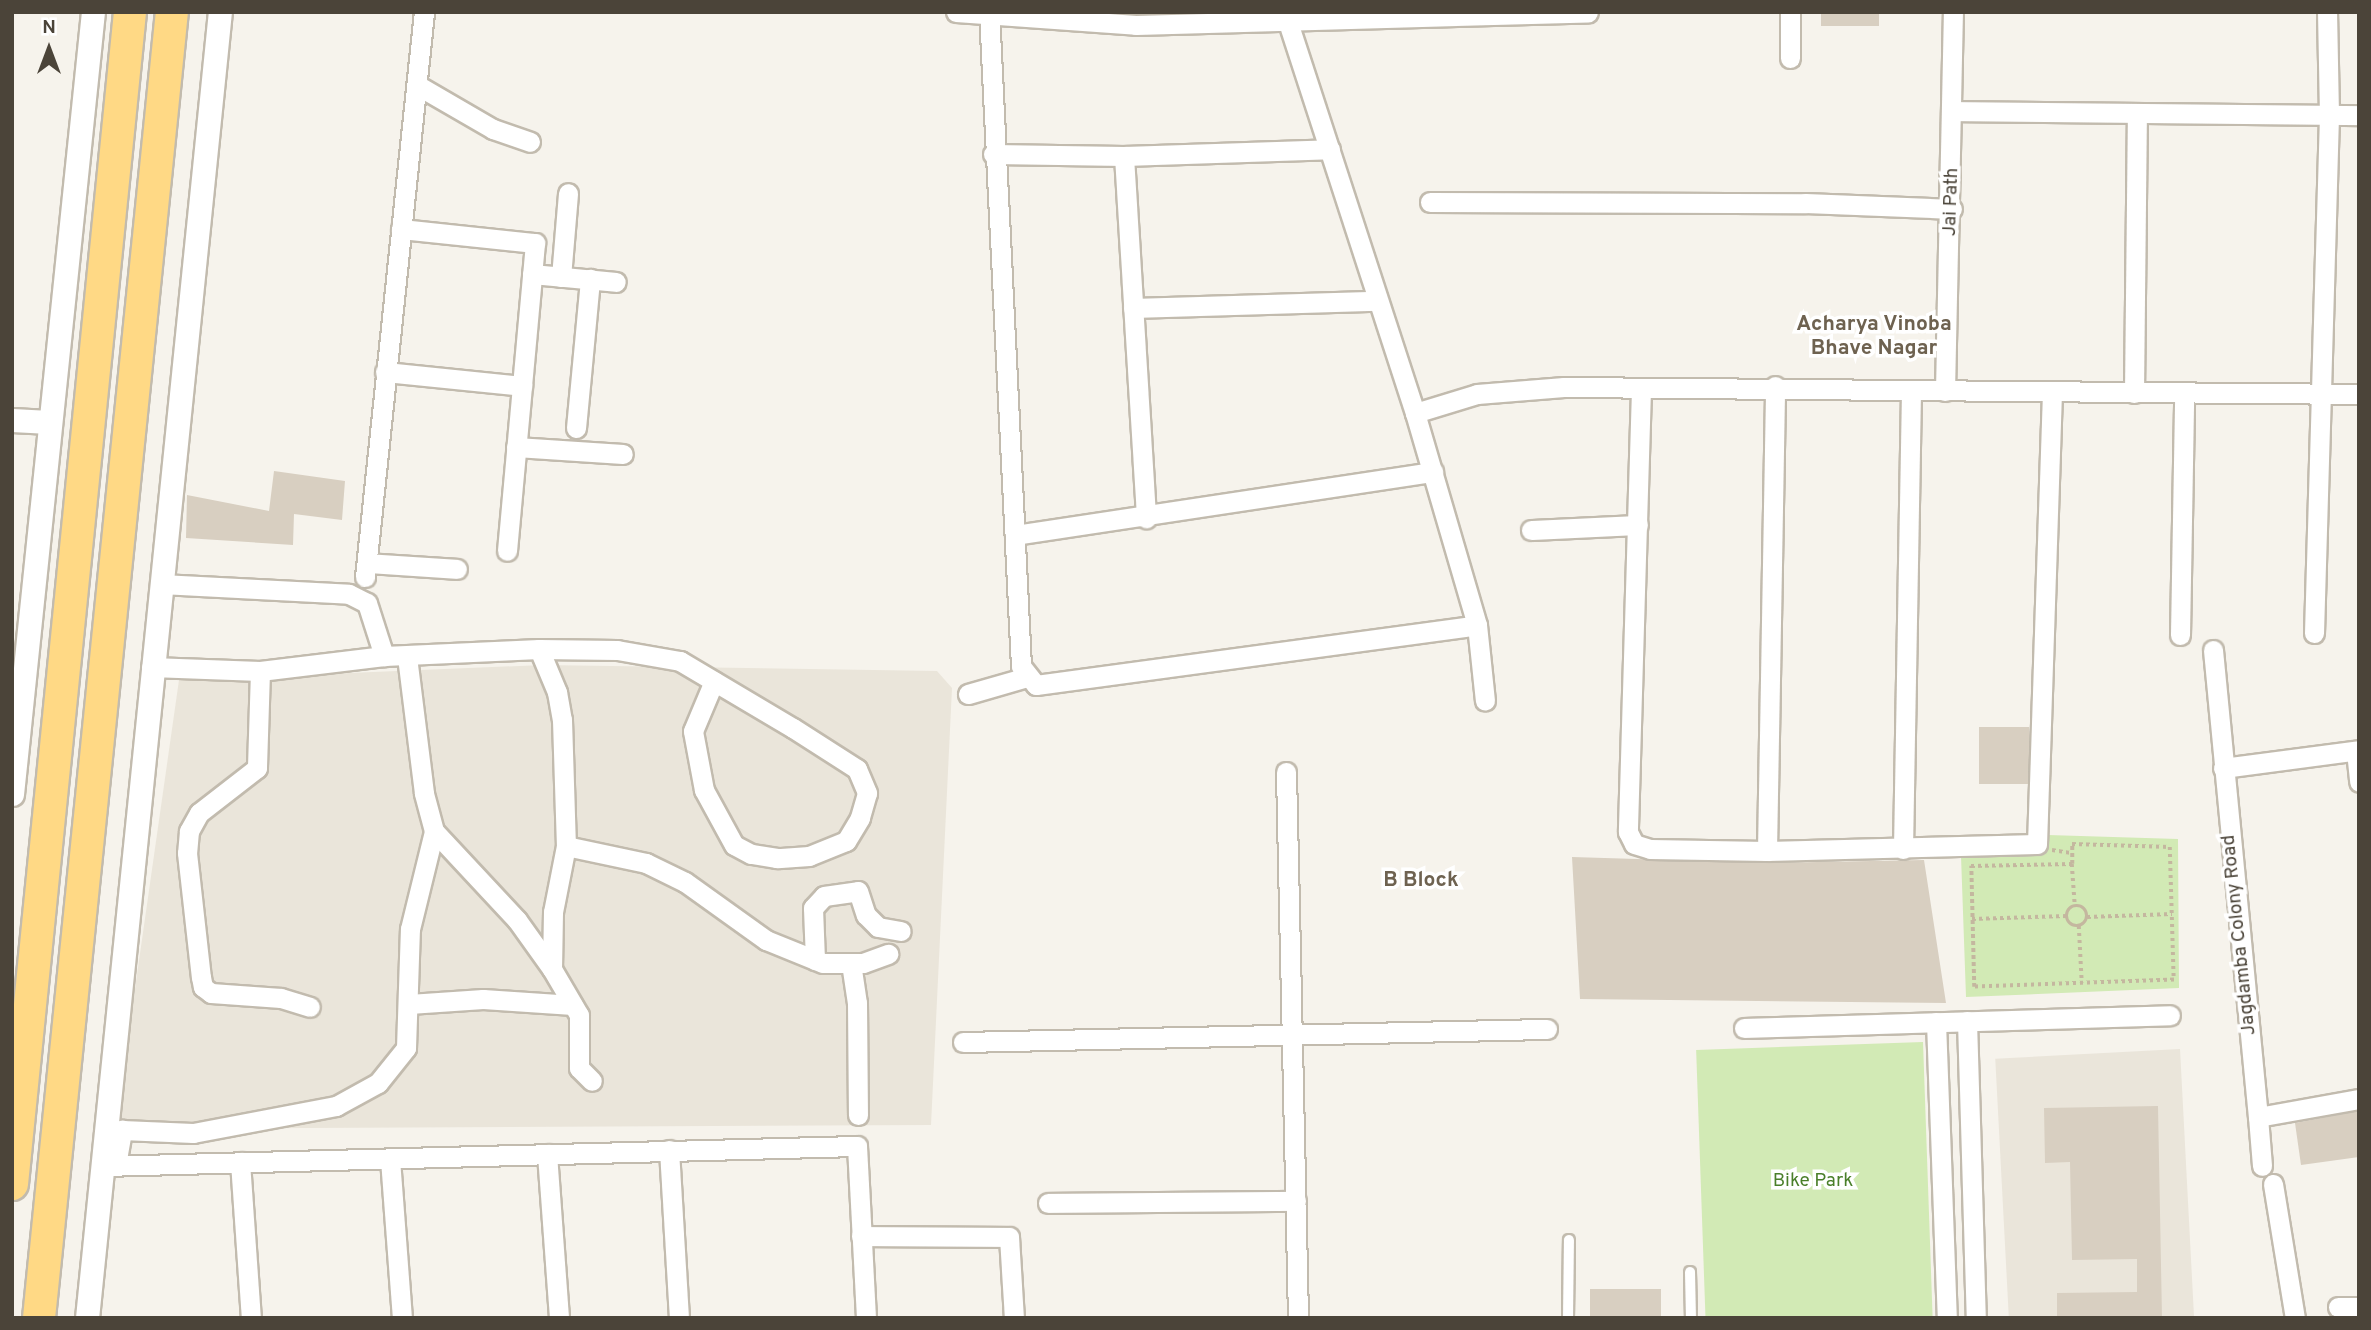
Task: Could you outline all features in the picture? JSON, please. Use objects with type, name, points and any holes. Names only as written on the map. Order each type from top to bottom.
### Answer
[{"type":"highway","points":[[12,1184],[130,12]]},
{"type":"highway","points":[[39,1318],[173,12]]},
{"type":"street","points":[[12,794],[93,12]]},
{"type":"street","points":[[87,1318],[110,1166],[151,667],[220,12]]},
{"type":"street","points":[[424,12],[366,570],[457,569]]},
{"type":"street","points":[[956,12],[1136,25],[1588,12]]},
{"type":"street","points":[[1790,12],[1790,58]]},
{"type":"street","name":"Jai Path","points":[[1945,391],[1952,209],[1953,12]]},
{"type":"street","points":[[2314,634],[2329,115],[2327,12]]},
{"type":"street","points":[[989,14],[993,154],[1021,666],[1027,677],[1035,685],[1477,625]]},
{"type":"street","points":[[1288,22],[1433,472],[1477,625],[1486,701]]},
{"type":"street","points":[[417,85],[494,129],[530,142]]},
{"type":"street","points":[[1954,111],[2359,115]]},
{"type":"street","points":[[2134,393],[2137,114]]},
{"type":"street","points":[[993,154],[1124,156],[1330,149]]},
{"type":"street","points":[[1124,156],[1146,518]]},
{"type":"street","points":[[561,277],[568,194]]},
{"type":"street","points":[[1430,202],[1805,203],[1952,209]]},
{"type":"street","points":[[401,229],[535,243],[507,551]]},
{"type":"street","points":[[532,274],[616,282]]},
{"type":"street","points":[[576,428],[590,279]]},
{"type":"street","points":[[1133,308],[1376,301]]},
{"type":"street","points":[[385,372],[522,386]]},
{"type":"street","points":[[1415,414],[1477,394],[1527,388],[1775,386],[2052,394],[2359,394]]},
{"type":"street","points":[[1768,851],[1775,386]]},
{"type":"street","points":[[1641,389],[1628,832],[1634,844],[1650,849],[1768,851],[2037,845],[2052,394]]},
{"type":"street","points":[[1903,849],[1911,391]]},
{"type":"street","points":[[2180,635],[2184,394]]},
{"type":"street","points":[[12,420],[49,422]]},
{"type":"street","points":[[516,447],[623,454]]},
{"type":"street","points":[[1015,535],[1146,518],[1433,472]]},
{"type":"street","points":[[1531,530],[1638,524]]},
{"type":"street","points":[[161,584],[349,594],[367,603],[384,656]]},
{"type":"street","points":[[151,667],[260,671],[384,656],[539,649],[655,654],[680,661],[713,681],[857,769],[867,793],[860,818],[846,841],[809,856],[777,858],[751,854],[734,845],[704,790],[693,731],[713,681]]},
{"type":"street","points":[[539,649],[557,692],[562,720],[566,846],[553,912],[552,969]]},
{"type":"street","name":"Jagdamba Colony Road","points":[[2213,650],[2262,1166]]},
{"type":"street","points":[[407,656],[424,793],[434,831],[517,920],[552,969],[579,1015],[579,1068],[592,1081]]},
{"type":"street","points":[[260,671],[257,768],[199,814],[189,831],[187,853],[201,977],[203,988],[211,993],[281,998],[310,1007]]},
{"type":"street","points":[[968,694],[1027,677]]},
{"type":"street","points":[[2223,768],[2357,750],[2359,782]]},
{"type":"street","points":[[1286,772],[1298,1318]]},
{"type":"street","points":[[110,1166],[122,1130],[193,1133],[219,1129],[336,1106],[378,1083],[406,1048],[410,929],[434,831]]},
{"type":"street","points":[[566,846],[646,863],[685,882],[766,940],[815,960],[851,963],[888,954]]},
{"type":"street","points":[[815,960],[813,908],[824,896],[858,891],[866,915],[878,927],[901,931]]},
{"type":"street","points":[[851,963],[857,1003],[858,1115]]},
{"type":"street","points":[[409,1004],[482,999],[573,1005]]},
{"type":"street","points":[[1744,1028],[2170,1015]]},
{"type":"street","points":[[1967,1021],[1976,1318]]},
{"type":"street","points":[[1936,1022],[1947,1318]]},
{"type":"street","points":[[963,1042],[1547,1029]]},
{"type":"street","points":[[2258,1117],[2359,1099]]},
{"type":"street","points":[[110,1166],[857,1146],[866,1318]]},
{"type":"street","points":[[669,1150],[679,1318]]},
{"type":"street","points":[[547,1154],[559,1318]]},
{"type":"street","points":[[390,1159],[402,1318]]},
{"type":"street","points":[[240,1162],[251,1318]]},
{"type":"street","points":[[2273,1184],[2295,1318]]},
{"type":"street","points":[[1048,1203],[1296,1201]]},
{"type":"street","points":[[861,1236],[1009,1237],[1014,1318]]},
{"type":"street","points":[[2338,1307],[2359,1307]]},
{"type":"lane","points":[[1568,1318],[1569,1240]]},
{"type":"lane","points":[[1690,1272],[1691,1318]]},
{"type":"path","points":[[2067,916],[2075,906],[2072,845],[2170,847],[2174,980],[1974,988],[1971,866],[2072,864]]},
{"type":"path","points":[[2075,906],[2084,908],[2087,917]]},
{"type":"path","points":[[2078,926],[2087,917],[2172,914]]},
{"type":"path","points":[[1972,919],[2067,916],[2078,926],[2082,983]]},
{"type":"shaded area","points":[[543,665],[937,671],[952,688],[931,1125],[115,1129],[179,680]]},
{"type":"shaded area","points":[[2180,1049],[2194,1318],[2009,1318],[1995,1059]]},
{"type":"green space","points":[[2048,835],[2178,839],[2179,988],[1966,997],[1961,856],[2040,853]]},
{"type":"green space","name":"Bike Park","points":[[1923,1042],[1933,1318],[1705,1318],[1696,1050]]},
{"type":"building","points":[[1821,12],[1879,12],[1879,26],[1821,26]]},
{"type":"building","points":[[274,471],[345,481],[342,520],[294,514],[293,545],[186,538],[187,495],[269,511]]},
{"type":"building","points":[[1979,727],[2029,727],[2029,784],[1979,784]]},
{"type":"building","points":[[1572,857],[1767,863],[1924,860],[1946,1003],[1580,999]]},
{"type":"building","points":[[2158,1106],[2162,1318],[2057,1318],[2057,1293],[2137,1292],[2137,1259],[2072,1260],[2070,1162],[2045,1163],[2044,1108]]},
{"type":"building","points":[[2359,1111],[2359,1157],[2301,1165],[2295,1123]]},
{"type":"building","points":[[1590,1289],[1661,1289],[1661,1318],[1590,1318]]},
{"type":"district","name":"Acharya Vinoba Bhave Nagar","points":[[1874,337]]},
{"type":"district","name":"B Block","points":[[1421,881]]}]
